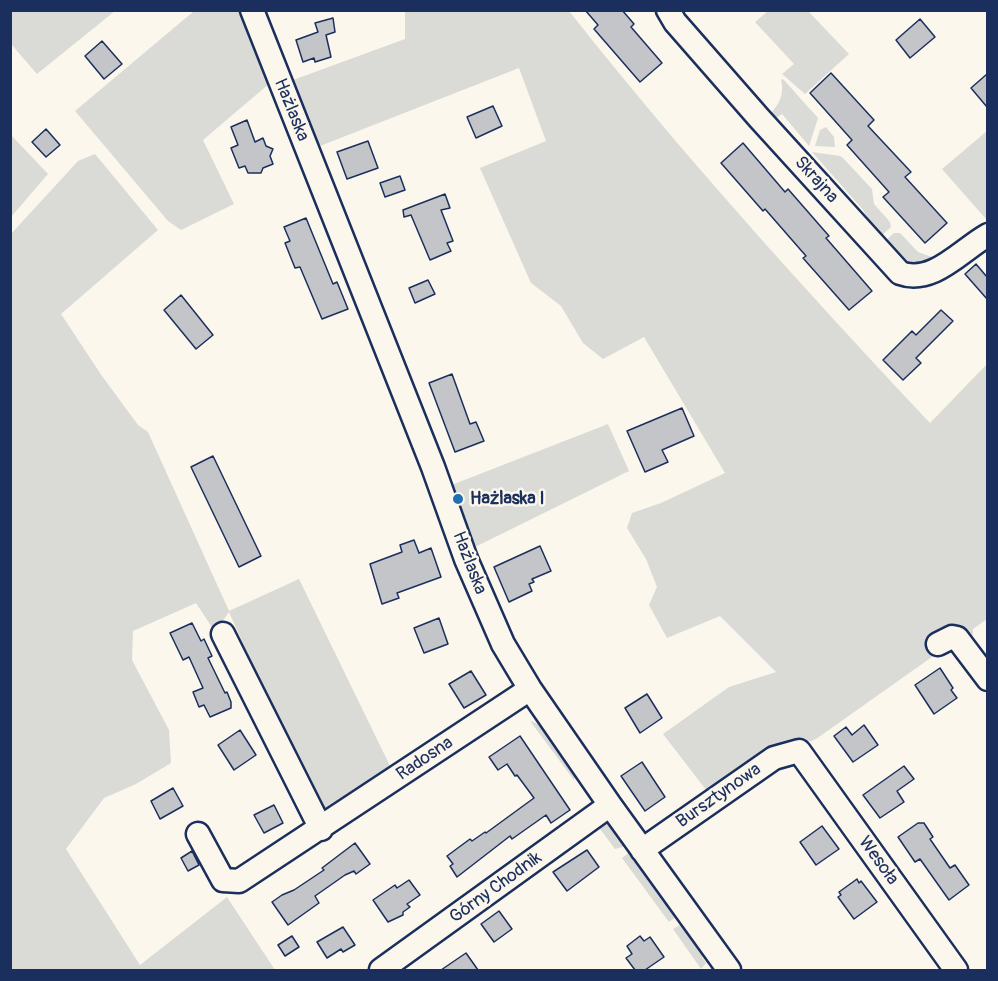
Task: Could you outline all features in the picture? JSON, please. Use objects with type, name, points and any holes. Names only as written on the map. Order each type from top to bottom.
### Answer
[{"type":"street","name":"Hażlaska","points":[[252,10],[433,467],[482,597],[503,644],[530,689],[610,805],[729,970]]},
{"type":"street","name":"Skrajna","points":[[668,10],[675,22],[751,109],[900,273],[915,277],[930,273],[987,235]]},
{"type":"street","points":[[223,634],[321,829]]},
{"type":"street","points":[[938,644],[952,637],[957,638],[987,679]]},
{"type":"street","name":"Radosna","points":[[198,834],[223,880],[238,881],[321,829],[530,689]]},
{"type":"street","name":"Bursztynowa","points":[[642,850],[774,758],[799,751]]},
{"type":"street","name":"Wesoła","points":[[799,751],[956,970]]},
{"type":"street","name":"Górny Chodnik","points":[[381,970],[610,805]]},
{"type":"shaded area","points":[[10,11],[115,11],[37,74],[11,44]]},
{"type":"shaded area","points":[[194,11],[242,11],[270,83],[203,140],[234,204],[181,230],[168,221],[75,111]]},
{"type":"shaded area","points":[[405,11],[569,11],[745,221],[930,423],[987,364],[987,619],[973,629],[972,643],[955,653],[939,652],[816,739],[710,795],[663,734],[729,687],[776,672],[720,616],[667,638],[649,605],[657,587],[646,559],[627,528],[632,513],[661,503],[725,473],[644,337],[603,359],[583,343],[561,306],[531,283],[480,168],[546,141],[519,68],[320,146],[293,80],[405,39]]},
{"type":"shaded area","points":[[768,11],[808,11],[849,54],[805,94],[782,74],[794,64],[755,22]]},
{"type":"shaded area","points":[[783,79],[818,118],[809,146],[782,114],[772,121],[768,117],[780,100],[781,80]]},
{"type":"shaded area","points":[[826,127],[834,137],[835,147],[815,146],[820,130]]},
{"type":"shaded area","points":[[987,131],[988,219],[986,219],[942,169]]},
{"type":"shaded area","points":[[11,135],[48,174],[11,217]]},
{"type":"shaded area","points":[[812,152],[840,156],[872,189],[874,204],[890,222],[891,227],[879,238],[876,235],[876,228],[864,211]]},
{"type":"shaded area","points":[[95,154],[158,230],[61,314],[138,425],[148,432],[229,611],[299,579],[392,770],[327,815],[266,695],[229,612],[215,632],[196,603],[133,631],[132,660],[169,730],[171,763],[136,784],[104,798],[66,849],[140,965],[227,897],[275,970],[11,970],[10,235],[78,161]]},
{"type":"shaded area","points":[[894,233],[900,233],[918,252],[937,259],[919,265],[912,265],[901,260],[881,245]]},
{"type":"shaded area","points":[[608,424],[629,471],[473,548],[449,486]]},
{"type":"shaded area","points":[[530,721],[545,729],[557,742],[577,773],[574,780]]},
{"type":"shaded area","points":[[605,814],[626,846],[615,849],[597,825]]},
{"type":"shaded area","points":[[630,852],[677,916],[669,922],[622,858]]},
{"type":"shaded area","points":[[682,924],[703,949],[702,957],[706,963],[701,969],[673,929]]},
{"type":"building","points":[[585,10],[622,10],[634,24],[631,27],[662,63],[640,82],[594,29],[598,25]]},
{"type":"building","points":[[333,18],[335,32],[326,35],[331,57],[315,62],[314,58],[303,62],[296,40],[318,32],[315,23]]},
{"type":"building","points":[[920,19],[935,37],[910,58],[896,40]]},
{"type":"building","points":[[102,41],[122,64],[104,79],[85,56]]},
{"type":"building","points":[[831,73],[874,120],[868,126],[911,172],[905,177],[947,223],[925,243],[883,197],[889,192],[847,145],[852,140],[810,93]]},
{"type":"building","points":[[987,74],[987,107],[971,88]]},
{"type":"building","points":[[493,106],[502,126],[476,138],[467,117]]},
{"type":"building","points":[[247,120],[255,142],[263,138],[266,146],[273,149],[270,156],[273,164],[263,168],[261,173],[248,173],[245,166],[239,168],[231,148],[238,145],[231,127]]},
{"type":"building","points":[[46,129],[60,145],[46,157],[32,142]]},
{"type":"building","points":[[368,141],[378,168],[347,179],[337,152]]},
{"type":"building","points":[[743,143],[785,192],[788,189],[829,236],[826,238],[872,291],[849,310],[803,258],[806,256],[721,163]]},
{"type":"building","points":[[400,176],[405,190],[385,197],[380,183]]},
{"type":"building","points":[[445,194],[450,208],[441,210],[453,241],[447,243],[451,251],[430,260],[411,215],[404,217],[403,210]]},
{"type":"building","points":[[306,218],[333,284],[337,282],[348,309],[322,319],[300,267],[295,268],[285,243],[290,241],[284,227]]},
{"type":"building","points":[[976,264],[987,277],[987,299],[965,274]]},
{"type":"building","points":[[428,280],[435,294],[415,303],[409,288]]},
{"type":"building","points":[[181,295],[213,335],[196,349],[164,310]]},
{"type":"building","points":[[941,310],[953,321],[916,358],[921,363],[903,380],[883,360],[912,331],[916,335]]},
{"type":"building","points":[[452,374],[470,424],[476,422],[484,441],[455,452],[429,383]]},
{"type":"building","points":[[682,408],[694,436],[662,450],[668,462],[645,472],[627,431]]},
{"type":"building","points":[[213,456],[261,556],[239,567],[191,467]]},
{"type":"building","points":[[414,540],[419,553],[431,548],[441,577],[397,593],[399,598],[382,604],[370,564],[402,552],[400,545]]},
{"type":"building","points":[[540,546],[551,571],[532,579],[534,582],[529,584],[532,591],[509,602],[494,567]]},
{"type":"building","points":[[439,618],[448,644],[424,653],[414,628]]},
{"type":"building","points":[[192,623],[201,641],[204,639],[212,656],[208,658],[231,702],[231,708],[210,717],[204,705],[199,707],[193,692],[203,688],[189,657],[183,660],[170,633]]},
{"type":"building","points":[[940,668],[957,698],[934,714],[915,685]]},
{"type":"building","points":[[471,671],[486,695],[464,708],[449,684]]},
{"type":"building","points":[[647,694],[662,718],[640,733],[625,708]]},
{"type":"building","points":[[864,725],[878,745],[853,762],[834,736],[846,727],[852,735]]},
{"type":"building","points":[[240,730],[256,755],[234,770],[218,745]]},
{"type":"building","points":[[520,736],[570,810],[551,823],[546,815],[512,839],[510,836],[457,877],[450,866],[453,864],[447,856],[470,839],[472,841],[486,833],[534,798],[507,764],[498,770],[489,757]]},
{"type":"building","points":[[642,762],[665,797],[645,811],[621,776]]},
{"type":"building","points":[[904,766],[914,779],[897,791],[904,802],[880,818],[863,795]]},
{"type":"building","points":[[173,788],[183,806],[160,819],[151,801]]},
{"type":"building","points":[[274,805],[283,823],[264,833],[254,815]]},
{"type":"building","points":[[918,823],[924,823],[933,837],[930,839],[950,868],[955,865],[969,885],[949,900],[920,859],[915,862],[898,837]]},
{"type":"building","points":[[822,826],[839,849],[816,865],[800,842]]},
{"type":"building","points":[[355,843],[370,864],[356,874],[354,871],[345,875],[315,896],[319,903],[288,925],[272,902],[324,870],[322,868]]},
{"type":"building","points":[[587,850],[599,867],[567,891],[553,872]]},
{"type":"building","points":[[192,851],[199,865],[188,871],[181,858]]},
{"type":"building","points":[[857,879],[877,902],[854,919],[838,897],[841,895],[839,892]]},
{"type":"building","points":[[409,880],[420,895],[407,904],[410,907],[403,912],[403,915],[388,922],[373,900],[395,885],[397,888]]},
{"type":"building","points":[[499,911],[512,929],[494,942],[481,924]]},
{"type":"building","points":[[343,927],[355,945],[343,952],[341,949],[327,958],[317,942]]},
{"type":"building","points":[[292,936],[299,947],[285,956],[278,945]]},
{"type":"building","points":[[640,936],[644,941],[650,937],[664,957],[645,970],[635,970],[626,958],[632,954],[627,946]]},
{"type":"building","points":[[466,953],[478,970],[441,970]]},
{"type":"place","name":"Hażlaska I","points":[[458,499]]}]
